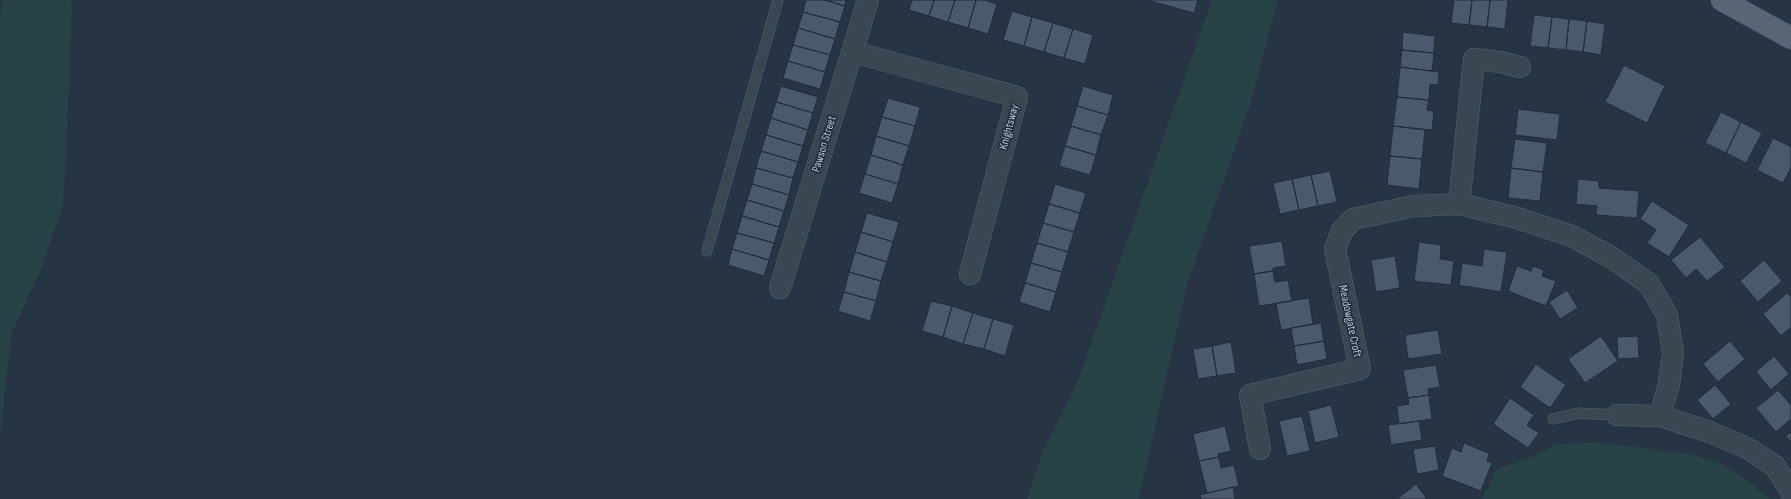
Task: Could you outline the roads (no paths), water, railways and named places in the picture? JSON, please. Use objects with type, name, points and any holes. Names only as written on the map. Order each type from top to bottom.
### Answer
[{"type":"main road","points":[[1722,0],[1790,34]]},
{"type":"street","name":"Pawson Street","points":[[780,288],[868,0]]},
{"type":"street","name":"Knightsway","points":[[853,52],[1017,97],[970,274]]},
{"type":"street","points":[[1459,204],[1474,60],[1501,62],[1520,67]]},
{"type":"street","name":"Meadowgate Croft","points":[[1260,449],[1250,395],[1360,370],[1335,249],[1342,230],[1353,219],[1414,206],[1459,204],[1514,217],[1572,236],[1614,259],[1649,284],[1667,315],[1673,353],[1669,384],[1660,416]]},
{"type":"street","points":[[1617,415],[1660,416],[1710,432],[1748,449],[1775,466],[1791,492]]},
{"type":"lane","points":[[707,251],[778,0]]},
{"type":"lane","points":[[1553,419],[1579,413],[1617,415]]}]
